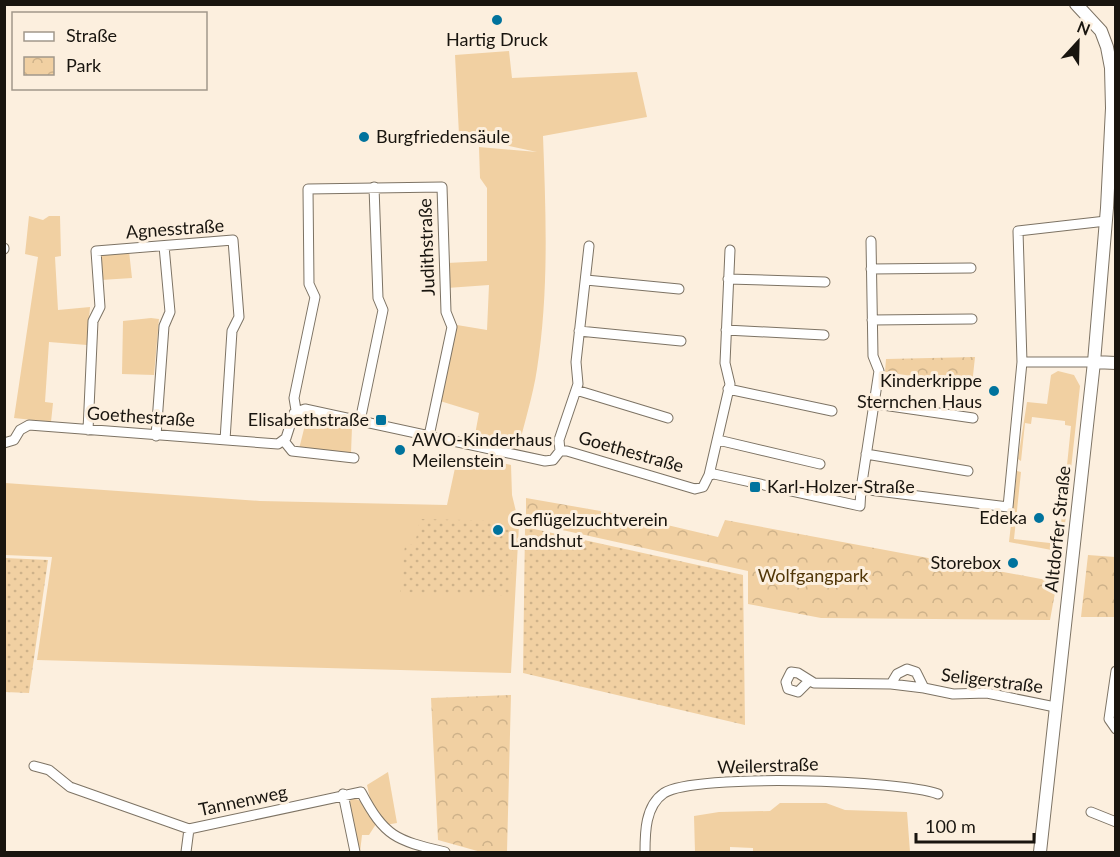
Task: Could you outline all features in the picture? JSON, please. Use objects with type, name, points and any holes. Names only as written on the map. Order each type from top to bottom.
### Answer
[{"type":"main road","points":[[1076,4],[1101,31],[1116,32]]},
{"type":"main road","name":"Altdorfer Straße","points":[[1040,852],[1094,362],[1107,215],[1113,64],[1111,45],[1101,31]]},
{"type":"main road","points":[[1094,362],[1116,363]]},
{"type":"street","points":[[360,421],[383,310],[378,298],[374,187]]},
{"type":"street","name":"Judithstraße","points":[[296,410],[294,398],[315,297],[309,284],[309,189],[442,187],[446,312],[452,327],[429,436]]},
{"type":"street","points":[[861,489],[1008,507],[1022,362],[1018,231],[1107,215]]},
{"type":"street","name":"Agnesstraße","points":[[88,430],[93,321],[100,307],[96,251],[233,240],[239,317],[232,331],[225,440]]},
{"type":"street","points":[[730,250],[725,363],[728,389],[710,475],[860,506],[879,371],[873,356],[871,241]]},
{"type":"street","points":[[156,436],[164,326],[170,312],[164,246]]},
{"type":"street","points":[[560,451],[559,440],[576,390],[579,331],[589,246]]},
{"type":"street","points":[[871,269],[971,268]]},
{"type":"street","points":[[728,279],[825,282]]},
{"type":"street","points":[[586,280],[679,289]]},
{"type":"street","points":[[872,320],[972,320]]},
{"type":"street","points":[[726,330],[824,335]]},
{"type":"street","points":[[579,331],[681,341]]},
{"type":"street","points":[[1022,362],[1094,362]]},
{"type":"street","points":[[728,389],[832,411]]},
{"type":"street","points":[[576,390],[669,418]]},
{"type":"street","points":[[876,404],[973,418]]},
{"type":"street","name":"Goethestraße","points":[[296,410],[304,409],[545,461],[553,460],[560,451],[567,450],[695,489],[705,485],[710,475]]},
{"type":"street","points":[[296,410],[284,441],[292,451],[354,458]]},
{"type":"street","name":"Goethestraße","points":[[4,443],[14,440],[20,430],[28,425],[278,444],[284,441]]},
{"type":"street","points":[[718,440],[820,464]]},
{"type":"street","points":[[867,454],[968,471]]},
{"type":"street","name":"Seligerstraße","points":[[891,684],[897,674],[907,669],[915,672],[924,688]]},
{"type":"street","points":[[1116,671],[1109,719],[1116,729]]},
{"type":"street","name":"Seligerstraße","points":[[808,682],[832,685],[891,684],[953,694],[987,693],[1055,707]]},
{"type":"street","name":"Tannenweg","points":[[34,766],[49,770],[70,787],[81,792],[189,829],[344,794]]},
{"type":"street","name":"Weilerstraße","points":[[645,852],[647,823],[654,804],[664,793],[687,785],[829,781],[920,787],[938,794]]},
{"type":"street","points":[[355,852],[344,794],[361,792],[380,825],[393,836],[416,846],[444,852]]},
{"type":"street","points":[[1091,812],[1116,822]]},
{"type":"street","points":[[186,852],[189,829]]},
{"type":"green space","points":[[509,51],[512,78],[637,72],[647,117],[543,136],[546,224],[541,340],[531,399],[518,450],[474,440],[479,413],[440,401],[457,325],[487,330],[489,285],[447,288],[447,263],[487,261],[487,188],[480,178],[479,147],[537,152],[459,135],[455,55]]},
{"type":"green space","points":[[29,216],[43,220],[49,216],[60,216],[61,256],[55,257],[58,310],[90,307],[87,345],[49,342],[45,402],[53,403],[51,422],[14,418],[38,257],[25,254]]},
{"type":"green space","points":[[129,251],[132,278],[101,280],[101,255]]},
{"type":"green space","points":[[159,319],[154,375],[122,374],[123,321]]},
{"type":"green space","points":[[975,357],[972,385],[885,372],[886,359]]},
{"type":"green space","points":[[1058,371],[1074,375],[1080,386],[1062,552],[1009,542],[1017,471],[1021,472],[1014,539],[1059,544],[1071,426],[1065,425],[1065,421],[1032,417],[1031,424],[1025,423],[1021,461],[1018,459],[1027,402],[1047,404],[1051,375]]},
{"type":"green space","points":[[307,417],[352,427],[351,453],[299,449]]},
{"type":"green space","points":[[472,456],[511,465],[512,495],[519,524],[511,673],[37,660],[52,557],[5,555],[5,483],[260,501],[447,505],[455,468],[469,470]]},
{"type":"green space","name":"Wolfgangpark","points":[[526,498],[629,516],[718,537],[725,520],[1057,582],[1050,620],[821,618],[748,604],[748,571],[526,522]]},
{"type":"green space","points":[[420,519],[515,521],[510,596],[400,592],[405,545],[415,544]]},
{"type":"green space","points":[[525,527],[743,575],[745,725],[523,673]]},
{"type":"green space","points":[[1088,555],[1115,557],[1115,617],[1081,617]]},
{"type":"green space","points":[[5,558],[48,560],[29,693],[5,692]]},
{"type":"green space","points":[[511,695],[507,852],[481,852],[438,840],[431,698]]},
{"type":"green space","points":[[388,772],[397,823],[385,825],[371,803],[367,785]]},
{"type":"green space","points":[[351,797],[363,802],[376,824],[369,835],[362,835],[360,852],[349,807]]},
{"type":"green space","points":[[780,803],[826,803],[845,810],[907,812],[910,852],[753,852],[753,848],[730,847],[730,852],[695,852],[694,816],[719,812],[770,811]]},
{"type":"place","name":"Hartig Druck","points":[[497,20]]},
{"type":"place","name":"Burgfriedensäule","points":[[364,137]]},
{"type":"place","name":"Kinderkrippe Sternchen Haus","points":[[994,391]]},
{"type":"place","name":"Elisabethstraße","points":[[381,420]]},
{"type":"place","name":"AWO-Kinderhaus Meilenstein","points":[[400,450]]},
{"type":"place","name":"Karl-Holzer-Straße","points":[[755,487]]},
{"type":"place","name":"Edeka","points":[[1039,518]]},
{"type":"place","name":"Geflügelzuchtverein Landshut","points":[[498,530]]},
{"type":"place","name":"Storebox","points":[[1013,563]]}]
